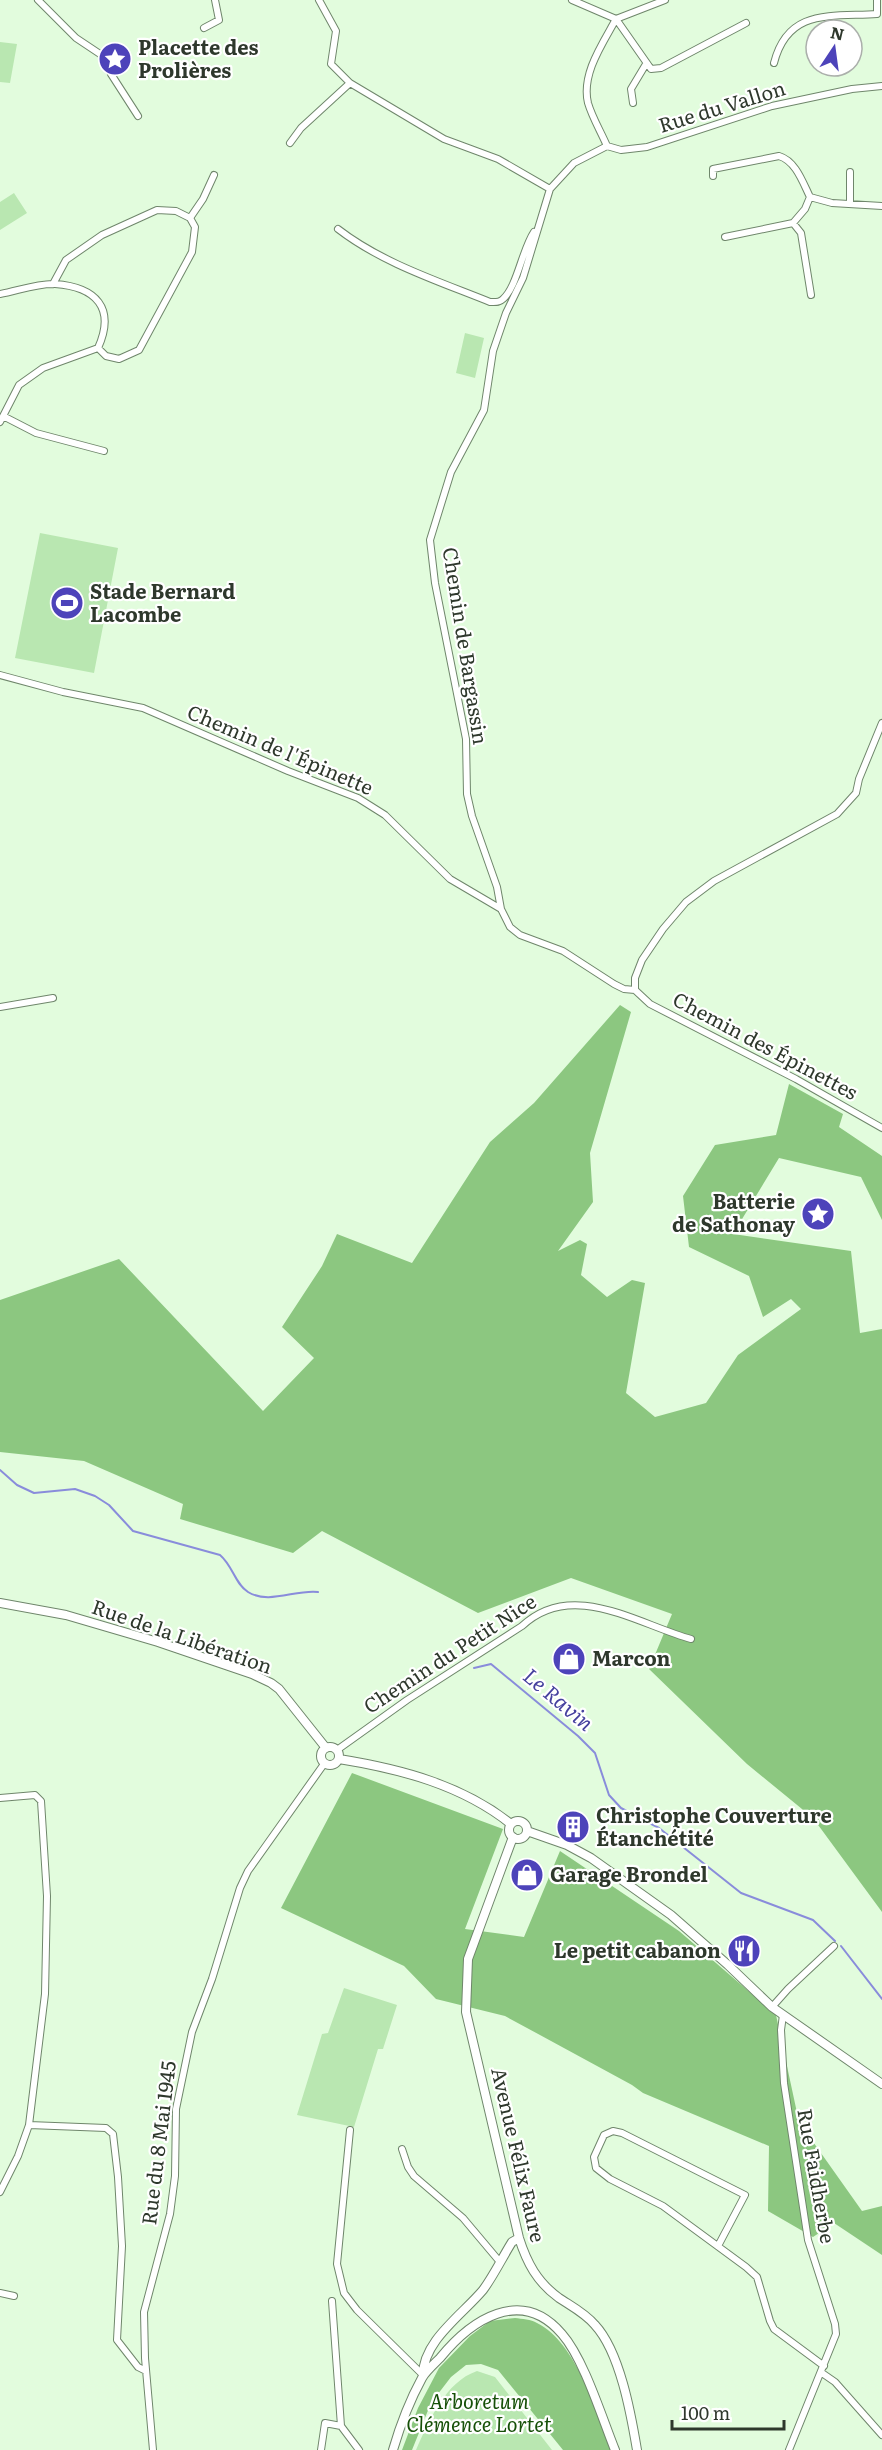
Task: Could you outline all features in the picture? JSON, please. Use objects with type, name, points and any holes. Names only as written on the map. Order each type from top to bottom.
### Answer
[{"type":"street","points":[[204,28],[219,20],[215,0]]},
{"type":"street","points":[[319,0],[336,31],[331,64],[350,83],[444,139],[498,159],[550,189]]},
{"type":"street","points":[[572,0],[616,19],[651,69],[661,68],[746,23]]},
{"type":"street","points":[[607,146],[587,101],[588,84],[594,60],[616,19],[665,0]]},
{"type":"street","points":[[774,63],[777,52],[789,31],[809,18],[879,16],[877,0]]},
{"type":"street","points":[[39,2],[76,38],[106,58],[111,74],[138,116]]},
{"type":"street","name":"Rue du Vallon","points":[[633,103],[632,89],[646,64]]},
{"type":"street","points":[[290,143],[301,128],[350,83]]},
{"type":"street","name":"Rue du Vallon","points":[[607,146],[621,150],[647,147],[772,106],[852,89],[882,86]]},
{"type":"street","name":"Chemin de Bargassin","points":[[501,909],[497,887],[472,816],[467,794],[466,739],[435,583],[430,540],[451,472],[484,410],[493,351],[506,313],[522,278],[550,189],[574,163],[607,146]]},
{"type":"street","points":[[713,176],[713,169],[779,156],[789,160],[794,166],[810,197],[832,203],[882,206]]},
{"type":"street","points":[[850,172],[850,204]]},
{"type":"street","points":[[190,218],[203,199],[214,175]]},
{"type":"street","points":[[725,237],[793,223],[805,209],[810,197]]},
{"type":"street","points":[[53,284],[66,260],[102,235],[156,210],[176,211],[190,218],[195,227],[192,252],[139,350],[119,359],[106,356],[98,348]]},
{"type":"street","points":[[793,223],[801,233],[811,295]]},
{"type":"street","points":[[338,229],[370,250],[440,282],[497,303],[503,300],[509,291],[528,240],[538,227]]},
{"type":"street","points":[[0,294],[53,284],[81,288],[97,298],[104,314],[105,332],[98,348],[43,368],[19,385],[0,423]]},
{"type":"street","points":[[3,416],[36,433],[104,451]]},
{"type":"street","name":"Chemin de l'Épinette","points":[[0,675],[63,692],[142,708],[288,771],[358,798],[385,815],[450,879],[501,909],[510,927],[520,935],[563,951],[624,989],[635,990]]},
{"type":"street","points":[[635,990],[642,960],[663,929],[686,902],[714,881],[837,814],[856,793],[859,779],[882,723]]},
{"type":"street","name":"Chemin des Épinettes","points":[[635,990],[650,1004],[796,1078],[882,1128]]},
{"type":"street","points":[[0,1007],[53,998]]},
{"type":"street","name":"Rue de la Libération","points":[[0,1603],[77,1618],[252,1674],[279,1689],[326,1748]]},
{"type":"street","name":"Chemin du Petit Nice","points":[[337,1750],[416,1694],[522,1626],[541,1610],[567,1605],[592,1606],[692,1639]]},
{"type":"street","points":[[326,1748],[333,1748],[337,1750],[339,1759],[333,1765],[324,1764],[320,1755],[326,1748]]},
{"type":"street","points":[[339,1759],[428,1780],[472,1797],[512,1824]]},
{"type":"street","name":"Rue du 8 Mai 1945","points":[[153,2450],[146,2371],[144,2312],[170,2214],[176,2176],[176,2109],[192,2032],[244,1880],[298,1798],[324,1764]]},
{"type":"street","points":[[0,1798],[35,1795],[41,1801],[44,1812],[47,1896],[45,1994],[29,2125],[18,2156],[0,2192]]},
{"type":"street","points":[[512,1824],[521,1822],[527,1831]]},
{"type":"street","points":[[512,1824],[509,1832],[513,1838],[522,1838],[527,1831]]},
{"type":"street","points":[[527,1831],[567,1845],[591,1858],[671,1915],[772,2007],[882,2084]]},
{"type":"street","name":"Avenue Félix Faure","points":[[513,1838],[468,1959],[466,2012],[519,2238],[533,2273],[556,2296],[588,2317],[603,2334],[623,2384],[637,2450]]},
{"type":"street","points":[[772,2007],[834,1946]]},
{"type":"street","name":"Rue Faidherbe","points":[[783,2015],[781,2030],[784,2083],[807,2240],[835,2324],[834,2341],[789,2450]]},
{"type":"street","points":[[29,2125],[106,2128],[113,2134],[121,2215],[122,2278],[117,2340],[138,2367],[146,2371]]},
{"type":"street","points":[[350,2130],[337,2264],[344,2293],[357,2310],[423,2375]]},
{"type":"street","points":[[718,2246],[746,2195],[622,2133],[613,2132],[603,2135],[594,2157],[596,2168],[610,2180],[663,2206],[757,2277],[774,2329],[823,2370],[882,2435]]},
{"type":"street","points":[[402,2149],[408,2167],[414,2176],[463,2218],[500,2262]]},
{"type":"street","points":[[393,2450],[399,2430],[423,2375],[423,2363],[429,2352],[483,2290],[512,2242],[519,2238]]},
{"type":"street","points":[[0,2293],[14,2296]]},
{"type":"street","points":[[332,2301],[340,2426],[359,2450]]},
{"type":"street","points":[[423,2375],[456,2341],[485,2318],[502,2311],[517,2310],[532,2313],[548,2321],[562,2333],[571,2347],[615,2450]]},
{"type":"street","points":[[429,2352],[432,2367]]},
{"type":"street","points":[[321,2450],[325,2423],[340,2426]]},
{"type":"green space","points":[[0,42],[17,44],[10,83],[0,82]]},
{"type":"green space","points":[[14,193],[27,213],[0,230],[0,202]]},
{"type":"green space","points":[[465,333],[484,338],[475,378],[456,373]]},
{"type":"green space","name":"Stade Bernard Lacombe","points":[[40,533],[118,548],[94,673],[15,658]]},
{"type":"green space","points":[[620,1005],[631,1012],[590,1153],[593,1202],[558,1251],[580,1240],[587,1244],[581,1275],[607,1297],[632,1280],[645,1283],[626,1393],[655,1417],[706,1403],[738,1355],[801,1309],[791,1299],[763,1317],[749,1276],[689,1247],[683,1196],[715,1145],[776,1135],[789,1084],[843,1114],[839,1127],[882,1156],[882,1220],[861,1177],[779,1158],[733,1234],[851,1251],[860,1333],[882,1329],[882,1912],[813,1818],[747,1764],[649,1669],[672,1614],[571,1578],[478,1613],[322,1531],[293,1553],[180,1519],[183,1504],[84,1461],[0,1452],[0,1300],[119,1259],[263,1411],[314,1358],[282,1327],[322,1266],[337,1234],[412,1263],[490,1142],[534,1103]]},
{"type":"green space","points":[[352,1773],[503,1829],[465,1929],[524,1937],[560,1851],[679,1931],[776,2015],[799,2122],[862,2211],[882,2206],[882,2255],[834,2223],[813,2237],[768,2211],[769,2146],[643,2093],[505,2016],[436,1999],[404,1966],[281,1908]]},
{"type":"green space","points":[[344,1988],[397,2005],[383,2049],[378,2049],[354,2127],[297,2115],[322,2034],[328,2033]]},
{"type":"green space","points":[[515,2318],[537,2323],[563,2346],[583,2379],[611,2450],[563,2450],[498,2370],[481,2364],[466,2365],[451,2377],[431,2403],[412,2450],[402,2450],[418,2408],[439,2368],[470,2336],[490,2321]]},
{"type":"green space","name":"Arboretum Clémence Lortet","points":[[477,2371],[495,2377],[552,2450],[416,2450],[447,2393],[466,2376]]},
{"type":"waterway","name":"Le Ravin","points":[[0,1470],[17,1485],[34,1493],[75,1489],[95,1496],[109,1505],[133,1531],[220,1555],[244,1589],[256,1596],[274,1597],[318,1592]]},
{"type":"waterway","name":"Le Ravin","points":[[474,1668],[491,1664],[578,1736],[595,1753],[609,1795],[621,1808],[659,1828],[741,1893],[813,1920],[835,1941]]},
{"type":"waterway","name":"Le Ravin","points":[[841,1946],[882,1999]]},
{"type":"place","name":"Placette des Prolières","points":[[115,59]]},
{"type":"place","name":"Stade Bernard Lacombe","points":[[67,603]]},
{"type":"place","name":"Batterie de Sathonay","points":[[818,1214]]},
{"type":"place","name":"Marcon","points":[[569,1659]]},
{"type":"place","name":"Christophe Couverture Étanchétité","points":[[573,1827]]},
{"type":"place","name":"Garage Brondel","points":[[527,1875]]},
{"type":"place","name":"Le petit cabanon","points":[[744,1951]]}]
